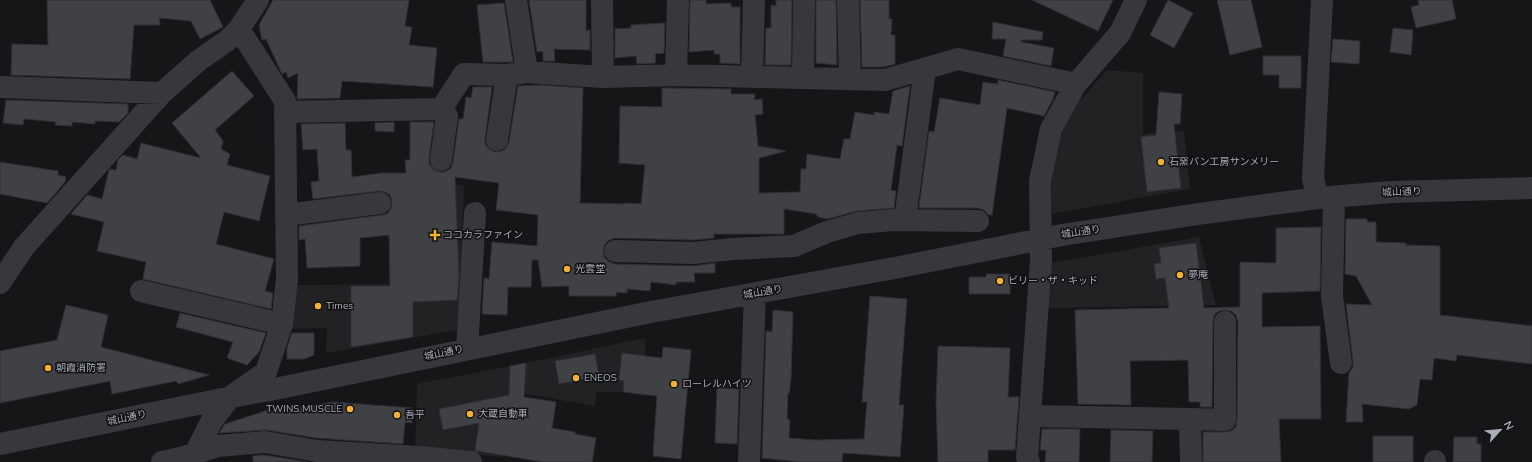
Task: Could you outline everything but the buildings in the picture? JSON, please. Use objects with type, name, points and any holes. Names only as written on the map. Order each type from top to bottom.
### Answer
[{"type":"street","points":[[0,283],[24,247],[162,93],[198,61],[228,40],[239,29],[258,0]]},
{"type":"street","points":[[497,140],[517,74],[516,0]]},
{"type":"street","points":[[602,0],[603,77]]},
{"type":"street","points":[[676,74],[678,0]]},
{"type":"street","points":[[752,77],[754,0]]},
{"type":"street","points":[[803,78],[804,0]]},
{"type":"street","points":[[848,0],[850,79]]},
{"type":"street","points":[[1028,462],[1027,457],[1041,260],[1040,181],[1051,129],[1076,84],[1120,33],[1136,0]]},
{"type":"street","points":[[1322,0],[1313,179],[1326,198],[1332,296],[1341,363]]},
{"type":"street","points":[[194,457],[211,422],[230,397],[266,372],[282,324],[287,279],[285,101],[239,29]]},
{"type":"street","points":[[441,109],[464,74],[603,77],[676,74],[885,80],[958,59],[1076,84]]},
{"type":"street","points":[[904,220],[925,69]]},
{"type":"street","points":[[0,87],[162,93]]},
{"type":"street","points":[[285,112],[441,109]]},
{"type":"street","points":[[441,109],[447,116],[441,160]]},
{"type":"street","name":"城山通り","points":[[0,444],[651,312],[900,267],[1041,239],[1198,214],[1326,198],[1392,192],[1532,188]]},
{"type":"street","points":[[286,215],[380,203]]},
{"type":"street","points":[[467,349],[475,213]]},
{"type":"street","points":[[615,251],[693,253],[733,249],[794,246],[827,232],[858,223],[904,220],[978,221]]},
{"type":"street","points":[[141,291],[282,324]]},
{"type":"street","points":[[749,462],[755,293]]},
{"type":"street","points":[[1031,416],[1225,420],[1225,322]]},
{"type":"street","points":[[1190,420],[1191,462]]},
{"type":"street","points":[[162,462],[194,457],[218,446],[265,442],[317,457],[471,462]]},
{"type":"shaded area","points":[[1107,70],[1143,73],[1143,134],[1184,131],[1190,189],[1052,214],[1051,170],[1060,136],[1077,104]]},
{"type":"shaded area","name":"ココカラファイン","points":[[409,178],[464,185],[459,323],[457,330],[326,353],[327,328],[290,329],[296,285],[413,284]]},
{"type":"shaded area","points":[[1199,237],[1216,305],[1049,308],[1051,263]]},
{"type":"shaded area","points":[[645,338],[645,356],[641,395],[623,392],[597,392],[595,406],[509,391],[503,457],[415,449],[417,384]]},
{"type":"place","name":"石窯パン工房サンメリー","points":[[1161,162]]},
{"type":"place","name":"ココカラファイン","points":[[435,235]]},
{"type":"place","name":"光雲堂","points":[[567,269]]},
{"type":"place","name":"夢庵","points":[[1180,275]]},
{"type":"place","name":"ビリー・ザ・キッド","points":[[1000,281]]},
{"type":"place","name":"Times","points":[[318,306]]},
{"type":"place","name":"朝霞消防署","points":[[48,368]]},
{"type":"place","name":"ENEOS","points":[[576,378]]},
{"type":"place","name":"ローレルハイツ","points":[[674,384]]},
{"type":"place","name":"TWINS MUSCLE","points":[[350,409]]},
{"type":"place","name":"大蔵自動車","points":[[470,414]]},
{"type":"place","name":"吾平","points":[[397,415]]}]
